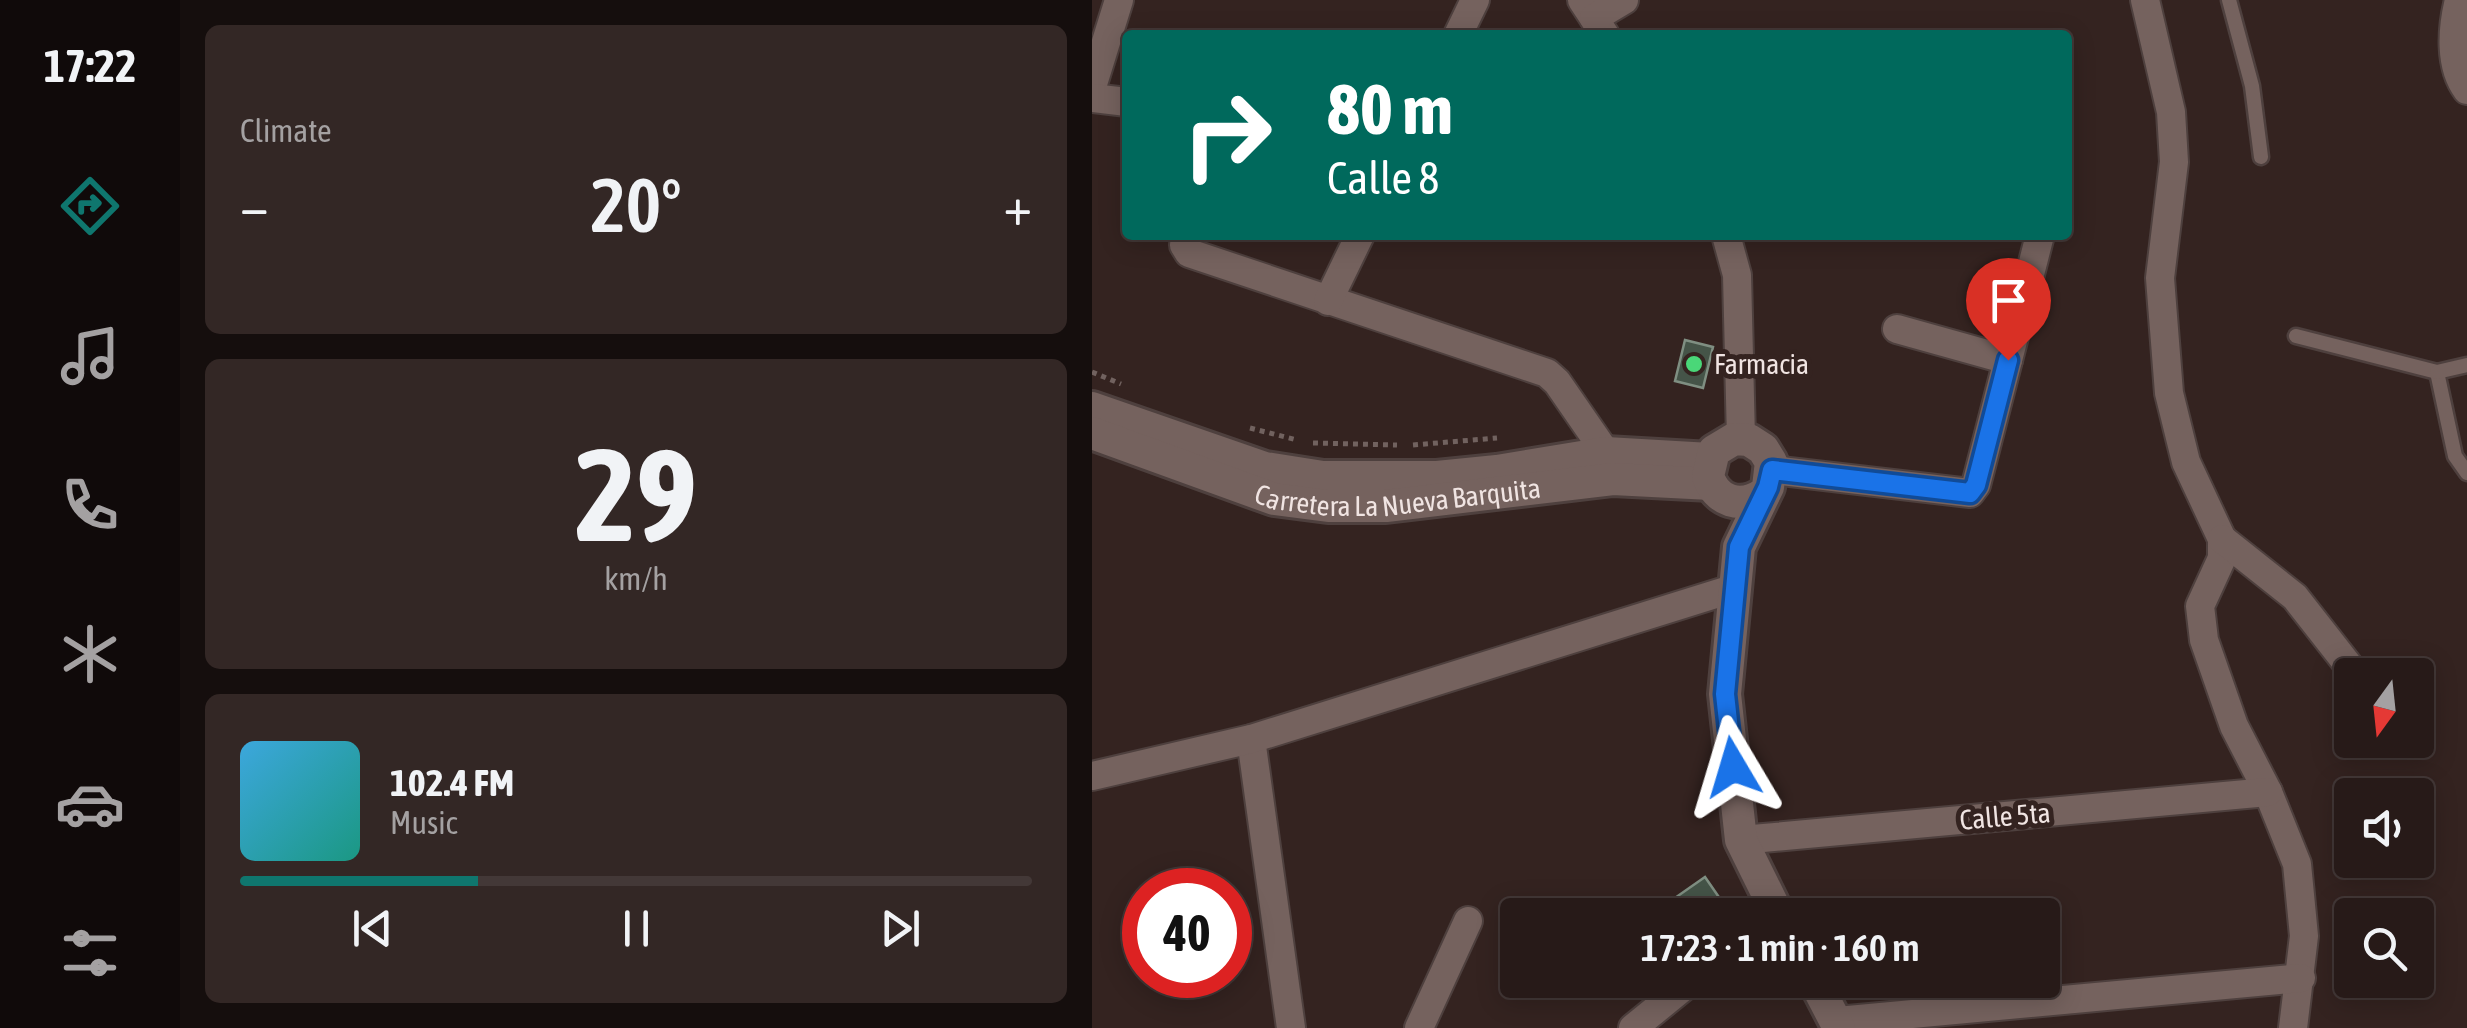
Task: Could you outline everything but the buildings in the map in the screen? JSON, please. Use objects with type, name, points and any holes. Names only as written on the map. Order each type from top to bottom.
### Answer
[{"type":"street","points":[[1092,87],[1118,0]]},
{"type":"street","points":[[1460,30],[1475,0]]},
{"type":"street","points":[[1594,18],[1624,0]]},
{"type":"street","points":[[2145,0],[2171,112],[2174,162],[2160,278],[2169,393],[2186,462],[2222,539],[2222,558],[2200,606],[2204,640],[2234,726],[2268,792],[2297,864],[2304,936],[2293,1028]]},
{"type":"street","points":[[2460,0],[2454,22],[2457,77],[2466,90]]},
{"type":"street","points":[[1092,98],[1122,101]]},
{"type":"street","points":[[1328,301],[1358,240]]},
{"type":"street","points":[[1728,240],[1738,275],[1741,439]]},
{"type":"street","points":[[1712,478],[1720,496],[1737,503],[1767,482],[1970,493],[1976,485],[2039,240]]},
{"type":"street","points":[[1186,243],[1328,301],[1547,373],[1606,453]]},
{"type":"street","points":[[1898,329],[2008,360]]},
{"type":"street","name":"Carretera La Nueva Barquita","points":[[1092,408],[1265,468],[1323,477],[1437,477],[1497,472],[1606,453],[1712,478]]},
{"type":"street","name":"Carretera La Nueva Barquita","points":[[1092,434],[1274,499],[1328,506],[1386,506],[1613,479],[1712,478]]},
{"type":"street","points":[[1739,547],[1712,478],[1721,445],[1741,439],[1763,448],[1767,482],[1739,547],[1725,694],[1742,840],[1769,898]]},
{"type":"street","points":[[2222,539],[2295,597],[2343,658]]},
{"type":"street","points":[[1092,776],[1252,739],[1734,588]]},
{"type":"street","points":[[1252,739],[1291,1028]]},
{"type":"street","name":"Calle 5ta","points":[[1742,840],[2268,792]]},
{"type":"street","points":[[1418,1028],[1468,921]]},
{"type":"street","points":[[1824,998],[1838,1024],[2054,1014],[2301,978]]},
{"type":"street","points":[[1633,1028],[1670,998]]},
{"type":"lane","points":[[2229,0],[2252,86],[2261,157]]},
{"type":"lane","points":[[2296,336],[2437,372],[2466,365]]},
{"type":"lane","points":[[2437,372],[2454,456],[2466,472]]},
{"type":"path","points":[[1092,372],[1128,387]]},
{"type":"path","points":[[1232,424],[1306,442],[1411,445],[1502,438]]},
{"type":"place","name":"Farmacia","points":[[1694,364]]},
{"type":"route","points":[[1733,767],[1725,694],[1739,547],[1768,487],[1772,470],[1970,493],[1976,485],[2008,360]]}]
